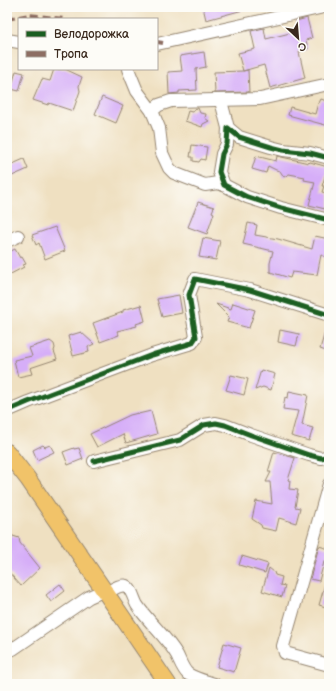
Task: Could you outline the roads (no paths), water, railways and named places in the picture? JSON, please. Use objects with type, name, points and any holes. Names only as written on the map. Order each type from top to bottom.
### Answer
[{"type":"main road","points":[[7,452],[28,479],[168,684]]},
{"type":"street","points":[[158,44],[324,7]]},
{"type":"street","points":[[7,40],[18,42]]},
{"type":"street","points":[[128,70],[137,91],[152,111],[159,128],[162,153],[169,168],[174,173],[205,185],[218,183],[247,197],[281,208],[329,220]]},
{"type":"street","points":[[152,111],[159,105],[172,101],[186,100],[198,102],[260,99],[329,84]]},
{"type":"street","points":[[221,101],[228,128],[227,144],[222,154],[219,172],[224,185]]},
{"type":"street","points":[[228,128],[239,137],[271,147],[310,153],[329,158]]},
{"type":"street","points":[[7,411],[152,355],[192,343],[196,336],[189,295],[195,279],[250,290],[329,315]]},
{"type":"street","points":[[94,460],[161,443],[180,440],[204,426],[216,423],[225,424],[251,435],[309,455],[321,458],[329,456]]},
{"type":"street","points":[[329,484],[283,646],[285,653],[329,665]]},
{"type":"street","points":[[9,649],[90,596],[124,586],[129,588],[136,604],[160,631],[173,649],[187,673],[198,679],[214,684]]}]
